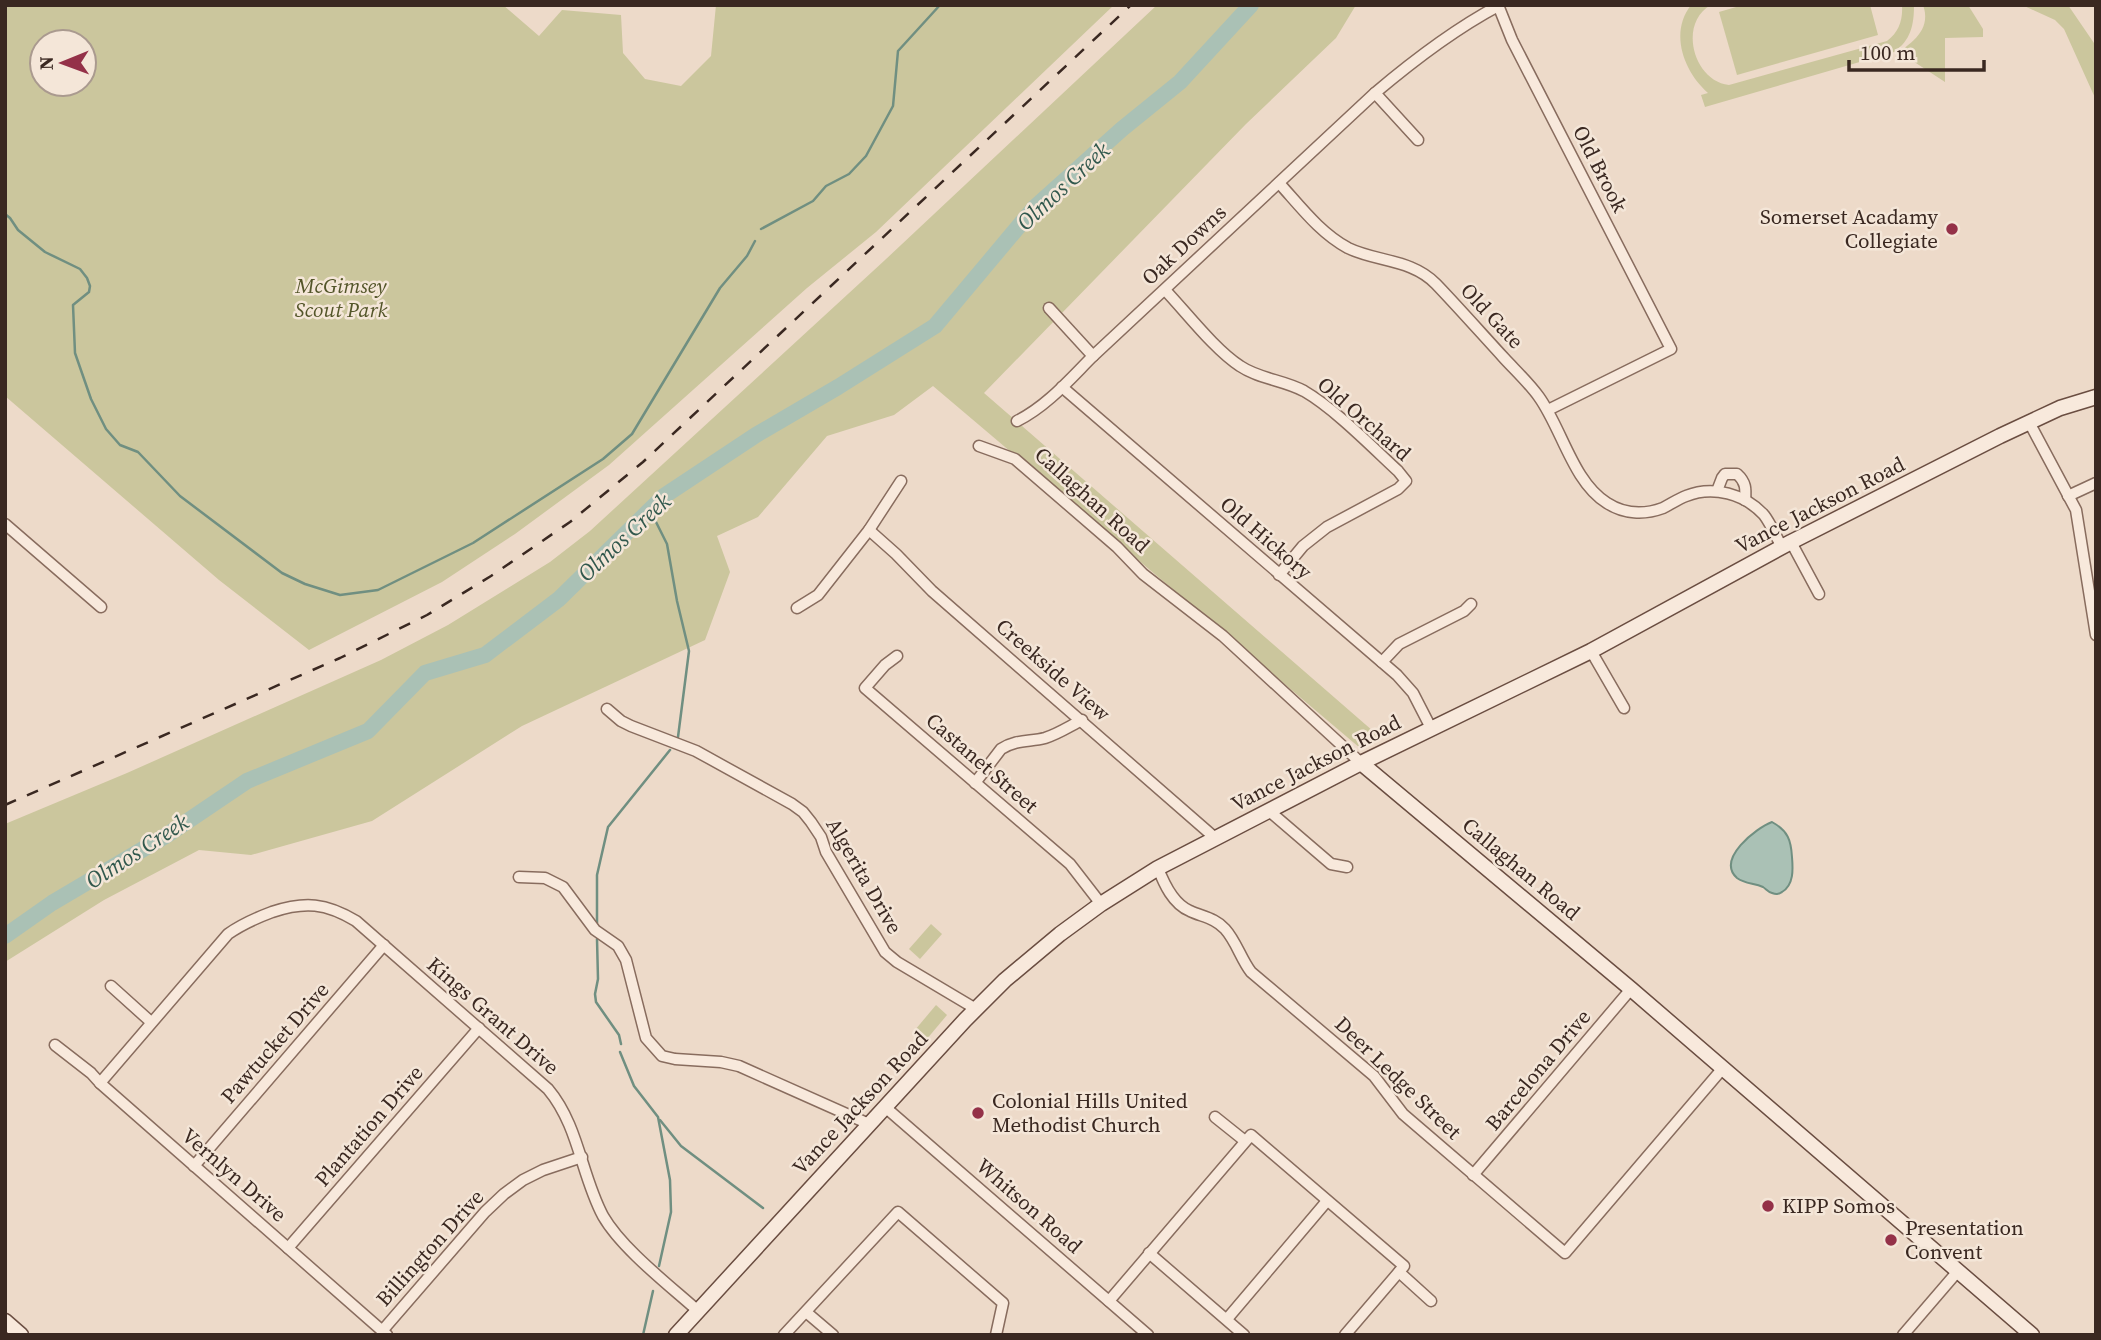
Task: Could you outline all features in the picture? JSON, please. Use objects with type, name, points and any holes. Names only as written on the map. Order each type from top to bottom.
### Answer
[{"type":"main road","name":"Vance Jackson Road","points":[[676,1335],[976,1009],[1005,980],[1101,904],[1158,867],[1214,837],[1591,650],[1786,545],[2029,422],[2060,408],[2096,397]]},
{"type":"main road","name":"Callaghan Road","points":[[1361,763],[1632,989],[2032,1335]]},
{"type":"main road","points":[[5,1321],[21,1335]]},
{"type":"street","name":"Oak Downs","points":[[1017,421],[1031,414],[1062,387],[1376,93],[1437,43],[1498,6]]},
{"type":"street","name":"Old Brook","points":[[1498,6],[1512,40],[1671,349],[1548,410]]},
{"type":"street","points":[[1376,93],[1418,140]]},
{"type":"street","name":"Old Gate","points":[[1279,183],[1317,224],[1339,242],[1361,253],[1405,265],[1433,281],[1538,395],[1595,495],[1625,512]]},
{"type":"street","name":"Old Orchard","points":[[1165,290],[1226,355],[1251,372],[1293,386],[1312,396],[1406,481],[1398,489],[1327,527],[1303,546],[1279,575]]},
{"type":"street","points":[[1049,308],[1093,356]]},
{"type":"street","name":"Old Hickory","points":[[1062,387],[1382,662],[1413,693],[1431,728]]},
{"type":"street","points":[[2029,422],[2076,510],[2096,635]]},
{"type":"street","name":"Callaghan Road","points":[[979,446],[1015,459],[1117,547],[1143,574],[1223,636],[1361,763]]},
{"type":"street","points":[[1717,491],[1721,478],[1733,473],[1744,482],[1745,500]]},
{"type":"street","points":[[797,608],[818,595],[869,530],[901,481]]},
{"type":"street","points":[[2068,496],[2096,483]]},
{"type":"street","points":[[1622,525],[1625,512],[1662,508],[1686,495],[1699,492],[1726,493],[1745,500],[1763,514],[1819,594]]},
{"type":"street","points":[[5,524],[101,607]]},
{"type":"street","name":"Creekside View","points":[[869,530],[932,591],[1214,837]]},
{"type":"street","points":[[1382,662],[1399,644],[1464,611],[1471,604]]},
{"type":"street","points":[[1591,650],[1624,708]]},
{"type":"street","name":"Castanet Street","points":[[897,656],[885,665],[866,688],[1070,864],[1101,904]]},
{"type":"street","name":"Algerita Drive","points":[[607,709],[631,726],[712,758],[803,812],[821,837],[830,859],[886,952],[976,1009]]},
{"type":"street","points":[[975,783],[1001,749],[1027,739],[1045,738],[1082,720]]},
{"type":"street","points":[[1268,810],[1331,864],[1347,867]]},
{"type":"street","name":"Deer Ledge Street","points":[[1158,867],[1167,888],[1177,902],[1189,911],[1213,919],[1227,930],[1242,961],[1251,972],[1374,1076],[1403,1114],[1565,1253],[1723,1068]]},
{"type":"street","points":[[519,877],[545,878],[563,887],[595,930],[618,946],[626,960],[646,1038],[662,1056],[738,1066],[869,1124]]},
{"type":"street","name":"Kings Grant Drive","points":[[100,1083],[228,934],[248,921],[294,906],[318,905],[342,912],[384,945],[555,1097],[567,1117],[598,1205],[611,1227],[624,1244],[698,1311]]},
{"type":"street","name":"Pawtucket Drive","points":[[194,1166],[384,945]]},
{"type":"street","points":[[111,986],[151,1022]]},
{"type":"street","name":"Barcelona Drive","points":[[1474,1175],[1632,989]]},
{"type":"street","name":"Plantation Drive","points":[[288,1248],[479,1028]]},
{"type":"street","name":"Vernlyn Drive","points":[[55,1045],[91,1073],[385,1333]]},
{"type":"street","name":"Whitson Road","points":[[885,1107],[1148,1335]]},
{"type":"street","points":[[1215,1116],[1248,1138],[1327,1201],[1401,1269],[1431,1301]]},
{"type":"street","points":[[1109,1301],[1248,1138]]},
{"type":"street","name":"Billington Drive","points":[[385,1333],[485,1212],[504,1194],[543,1170],[582,1157]]},
{"type":"street","points":[[1227,1320],[1327,1201]]},
{"type":"street","points":[[785,1335],[898,1212],[1003,1303],[996,1335]]},
{"type":"street","points":[[1149,1253],[1244,1335]]},
{"type":"street","points":[[1345,1335],[1401,1269]]},
{"type":"street","points":[[1903,1335],[1958,1271]]},
{"type":"street","points":[[806,1312],[833,1335]]},
{"type":"green space","name":"McGimsey Scout Park","points":[[5,5],[503,5],[539,36],[562,10],[621,15],[623,53],[645,79],[681,86],[711,56],[716,5],[1114,5],[876,232],[807,288],[609,465],[515,534],[442,582],[309,650],[219,580],[5,396]]},
{"type":"green space","points":[[1157,5],[1356,5],[1336,38],[1246,124],[984,393],[1381,738],[1360,748],[933,386],[894,415],[827,436],[758,517],[717,536],[730,572],[705,640],[522,726],[372,821],[251,855],[199,850],[104,900],[5,962],[5,824],[381,660],[448,625],[550,562],[590,531]]},
{"type":"green space","points":[[1691,5],[1711,5],[1701,13],[1695,25],[1694,50],[1706,73],[1729,85],[1887,41],[1895,34],[1899,25],[1902,5],[1914,5],[1910,32],[1894,52],[1705,107],[1701,95],[1708,93],[1686,63],[1680,40],[1684,16]]},
{"type":"green space","points":[[1743,5],[1870,5],[1878,35],[1737,75],[1719,12]]},
{"type":"green space","points":[[1923,5],[1968,5],[1983,29],[1983,37],[1945,38],[1945,82],[1899,52],[1920,32],[1925,20]]},
{"type":"green space","points":[[2022,5],[2068,5],[2096,46],[2096,100],[2064,29],[2055,20]]},
{"type":"green space","points":[[931,924],[942,934],[920,959],[909,949]]},
{"type":"green space","points":[[936,1005],[947,1015],[926,1040],[915,1030]]},
{"type":"shaded area","points":[[1772,822],[1788,836],[1792,862],[1789,885],[1776,894],[1737,878],[1731,862],[1748,837]]},
{"type":"waterway","points":[[761,229],[813,201],[826,186],[849,174],[866,156],[893,106],[898,51],[940,5]]},
{"type":"waterway","name":"Olmos Creek","points":[[5,936],[52,903],[167,835],[247,781],[368,731],[425,673],[485,655],[559,599],[664,496],[756,435],[935,326],[1034,208],[1122,129],[1180,82],[1251,5]]},
{"type":"waterway","points":[[5,214],[18,230],[45,252],[80,269],[87,278],[89,292],[73,305],[75,353],[91,399],[106,429],[120,445],[138,452],[180,496],[282,573],[305,584],[340,595],[378,590],[473,543],[603,459],[632,434],[720,288],[747,256],[755,241]]},
{"type":"waterway","points":[[650,510],[667,544],[689,651],[678,737]]},
{"type":"waterway","points":[[597,923],[597,875],[608,827],[670,750]]},
{"type":"waterway","points":[[597,939],[596,1002],[619,1035],[621,1044]]},
{"type":"waterway","points":[[620,1052],[634,1086],[658,1117],[670,1180],[671,1212],[659,1266]]},
{"type":"waterway","points":[[660,1120],[681,1146],[763,1208]]},
{"type":"waterway","points":[[643,1335],[653,1291]]},
{"type":"railway","points":[[5,805],[340,658],[427,615],[491,576],[570,522],[643,462],[1131,5]]},
{"type":"place","name":"Somerset Acadamy Collegiate","points":[[1952,229]]},
{"type":"place","name":"Colonial Hills United Methodist Church","points":[[978,1113]]},
{"type":"place","name":"KIPP Somos","points":[[1768,1206]]},
{"type":"place","name":"Presentation Convent","points":[[1891,1240]]}]
